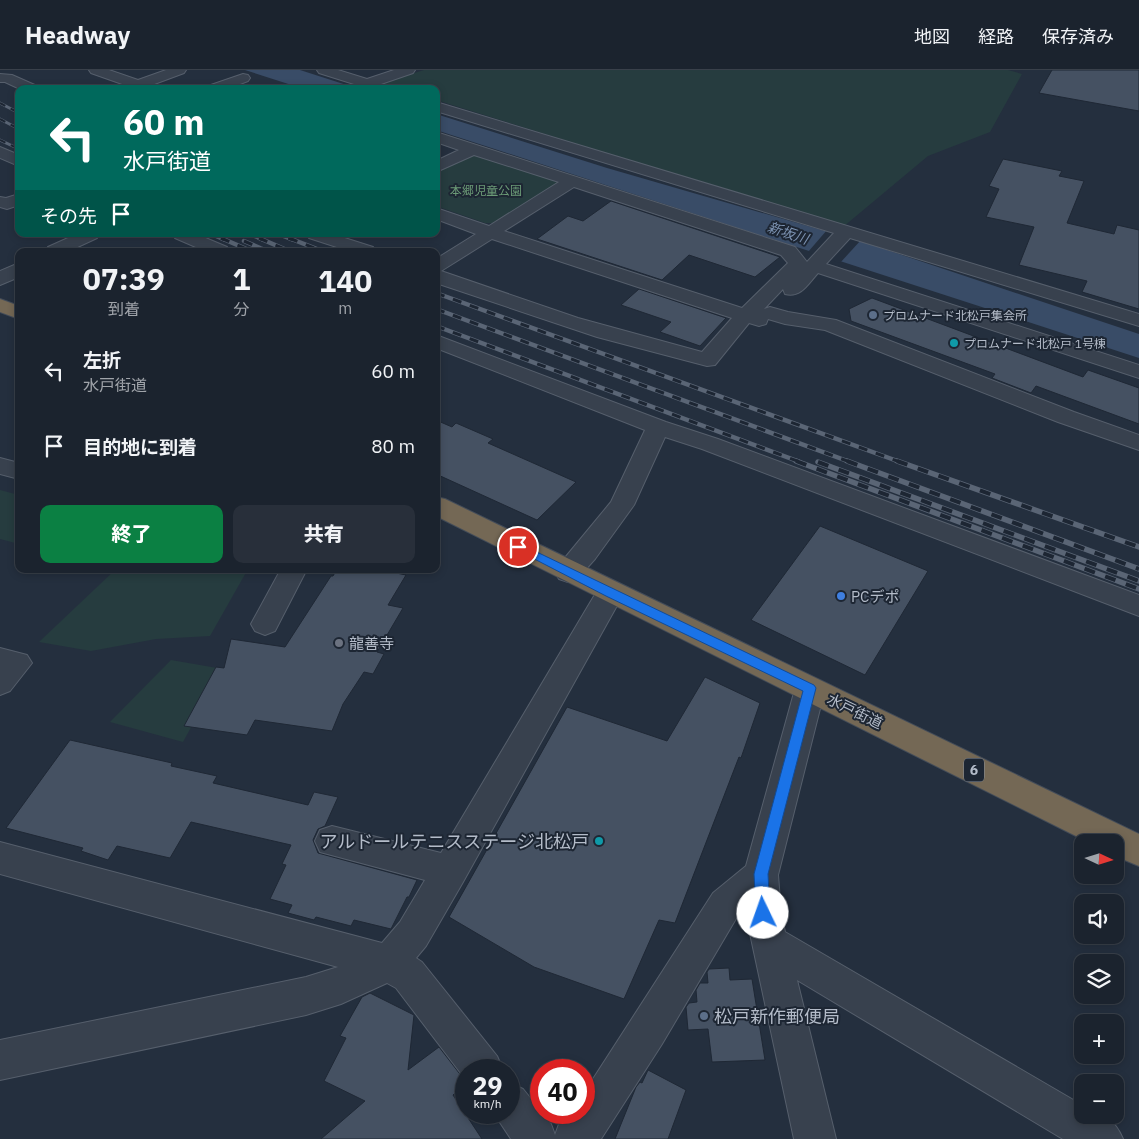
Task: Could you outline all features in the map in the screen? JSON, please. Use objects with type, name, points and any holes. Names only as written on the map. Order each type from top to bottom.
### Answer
[{"type":"highway","points":[[0,305],[15,311]]},
{"type":"highway","name":"水戸街道","points":[[440,507],[610,593],[810,688],[1139,851]]},
{"type":"street","points":[[96,70],[129,85]]},
{"type":"street","points":[[138,85],[179,70]]},
{"type":"street","points":[[219,70],[243,78],[224,85]]},
{"type":"street","points":[[324,70],[373,85]]},
{"type":"street","points":[[361,85],[408,70]]},
{"type":"street","points":[[0,78],[8,78],[23,85]]},
{"type":"street","points":[[440,107],[1139,320]]},
{"type":"street","points":[[440,138],[788,251],[798,263],[744,317],[707,360],[614,336],[528,309],[440,277]]},
{"type":"street","points":[[440,165],[473,149]]},
{"type":"street","points":[[0,152],[15,159]]},
{"type":"street","points":[[440,265],[572,181]]},
{"type":"street","points":[[1,201],[7,204],[15,201]]},
{"type":"street","points":[[440,214],[491,233],[744,317],[762,321],[845,232]]},
{"type":"street","points":[[62,248],[85,237]]},
{"type":"street","points":[[188,237],[213,248]]},
{"type":"street","points":[[324,237],[357,248]]},
{"type":"street","points":[[818,262],[1139,372]]},
{"type":"street","points":[[0,279],[15,271]]},
{"type":"street","points":[[770,313],[785,318],[830,324],[1057,414],[1139,443]]},
{"type":"street","points":[[440,343],[658,427],[710,444],[1139,606]]},
{"type":"street","points":[[568,572],[622,505],[658,427]]},
{"type":"street","points":[[0,466],[15,471]]},
{"type":"street","points":[[265,624],[292,573]]},
{"type":"street","points":[[0,1060],[306,996],[341,985],[389,963],[414,934],[610,593]]},
{"type":"street","points":[[0,659],[17,663],[0,683]]},
{"type":"street","points":[[810,688],[761,874],[763,913],[815,1139]]},
{"type":"street","points":[[332,840],[451,871]]},
{"type":"street","points":[[0,858],[389,963],[408,975],[474,1059]]},
{"type":"street","points":[[574,1139],[582,1132],[726,905],[761,874]]},
{"type":"street","points":[[771,944],[1102,1139]]},
{"type":"street","points":[[520,1118],[536,1139]]},
{"type":"green space","points":[[424,70],[1008,70],[1022,74],[990,132],[928,156],[843,227],[440,101],[440,85],[388,85],[382,83]]},
{"type":"green space","name":"本郷児童公園","points":[[484,155],[556,179],[559,185],[497,223],[485,223],[440,207],[440,169],[469,156]]},
{"type":"green space","points":[[0,490],[15,494],[15,543],[0,539]]},
{"type":"green space","points":[[112,573],[246,573],[210,636],[156,639],[91,651],[39,642]]},
{"type":"green space","points":[[171,660],[223,669],[183,742],[110,722]]},
{"type":"water","points":[[245,70],[300,70],[347,85],[292,85]]},
{"type":"water","name":"新坂川","points":[[440,115],[607,168],[863,242],[1139,334],[1139,358],[440,131]]},
{"type":"pier","points":[[827,230],[861,240],[840,263],[808,252]]},
{"type":"building","points":[[1052,70],[1139,70],[1139,111],[1039,93]]},
{"type":"building","points":[[1003,159],[1062,171],[1059,176],[1084,181],[1067,223],[1114,234],[1117,225],[1139,230],[1139,309],[1082,292],[1087,281],[1019,265],[1034,227],[986,217],[999,189],[989,186]]},
{"type":"building","points":[[611,201],[780,257],[755,277],[689,255],[662,280],[537,239],[568,216],[583,221]]},
{"type":"building","points":[[639,289],[726,318],[700,346],[660,332],[671,322],[621,305]]},
{"type":"building","points":[[872,298],[1083,377],[1088,370],[1139,388],[1139,424],[1036,386],[1031,393],[992,378],[995,374],[851,321],[849,309]]},
{"type":"building","points":[[440,422],[452,427],[456,423],[493,439],[488,443],[576,482],[537,520],[440,476]]},
{"type":"building","name":"PCデポ","points":[[820,526],[928,571],[865,675],[751,620]]},
{"type":"building","points":[[335,573],[396,573],[406,575],[388,605],[403,608],[377,652],[384,654],[373,674],[364,672],[343,704],[332,731],[255,720],[247,735],[184,726],[216,667],[224,668],[231,639],[285,647],[331,576]]},
{"type":"building","name":"アルドールテニスステージ北松戸","points":[[705,677],[760,703],[741,758],[739,757],[675,923],[659,920],[624,999],[534,967],[449,917],[567,707],[667,741]]},
{"type":"building","points":[[70,740],[172,763],[171,766],[217,776],[213,783],[308,805],[314,792],[338,797],[325,826],[318,829],[313,840],[318,853],[417,880],[391,929],[354,920],[351,926],[316,917],[314,920],[288,913],[292,905],[270,899],[286,865],[282,864],[291,845],[191,822],[170,858],[117,846],[108,860],[81,851],[83,848],[6,828]]},
{"type":"building","points":[[729,968],[730,980],[752,979],[765,1060],[712,1062],[708,1029],[688,1030],[686,1007],[689,1003],[697,1002],[696,990],[700,983],[708,983],[707,972],[709,969]]},
{"type":"building","points":[[370,993],[414,1015],[408,1070],[439,1047],[455,1068],[455,1093],[453,1095],[455,1098],[455,1124],[472,1124],[482,1139],[321,1139],[365,1101],[324,1081],[346,1038],[340,1036],[362,997]]},
{"type":"building","points":[[648,1070],[686,1090],[668,1139],[615,1139],[636,1087],[640,1082],[642,1083]]},
{"type":"railway","points":[[0,103],[15,111]]},
{"type":"railway","points":[[0,119],[15,127]]},
{"type":"railway","points":[[0,140],[15,147]]},
{"type":"railway","points":[[217,237],[224,240]]},
{"type":"railway","points":[[256,237],[262,240]]},
{"type":"railway","points":[[284,237],[292,240]]},
{"type":"railway","points":[[221,238],[244,248]]},
{"type":"railway","points":[[259,238],[282,248]]},
{"type":"railway","points":[[289,238],[314,248]]},
{"type":"railway","points":[[244,241],[260,248]]},
{"type":"railway","points":[[440,294],[900,462]]},
{"type":"railway","points":[[440,310],[850,462]]},
{"type":"railway","points":[[440,327],[800,462]]},
{"type":"railway","points":[[796,461],[1139,589]]},
{"type":"railway","points":[[847,461],[1139,569]]},
{"type":"railway","points":[[897,461],[1139,547]]},
{"type":"railway","points":[[818,462],[1139,581]]},
{"type":"place","name":"プロムナード北松戸集会所","points":[[873,315]]},
{"type":"place","name":"プロムナード北松戸 1号棟","points":[[954,343]]},
{"type":"place","name":"PCデポ","points":[[841,596]]},
{"type":"place","name":"龍善寺","points":[[339,643]]},
{"type":"place","name":"アルドールテニスステージ北松戸","points":[[599,841]]},
{"type":"place","name":"松戸新作郵便局","points":[[704,1016]]},
{"type":"route","points":[[518,547],[810,688],[761,874],[763,913]]}]
